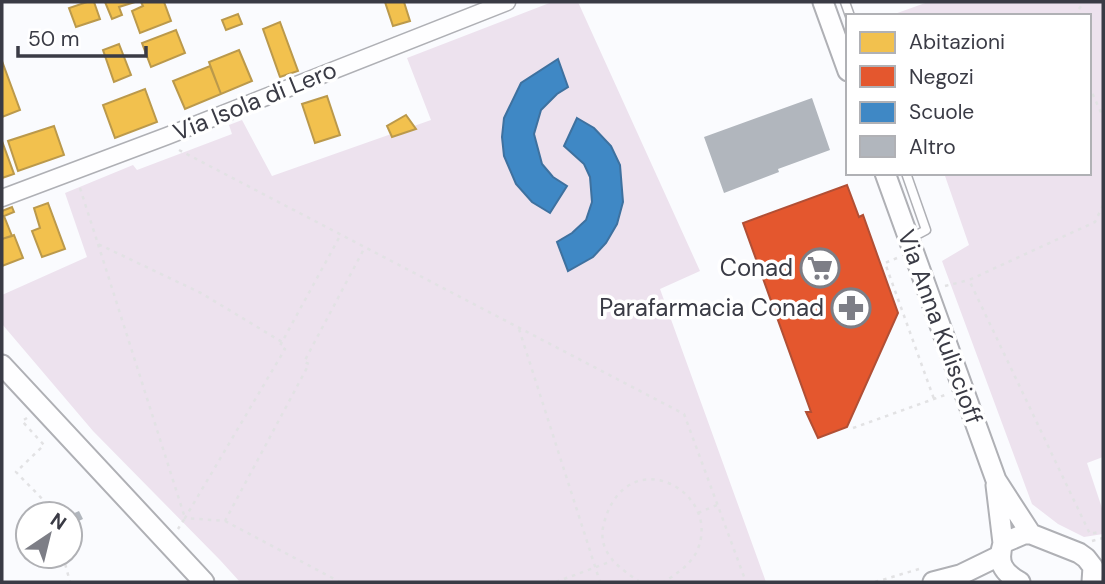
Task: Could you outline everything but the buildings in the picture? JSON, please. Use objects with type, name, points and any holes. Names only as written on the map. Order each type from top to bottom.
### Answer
[{"type":"street","name":"Via Isola di Lero","points":[[2,198],[507,2]]},
{"type":"street","points":[[823,2],[846,65]]},
{"type":"street","name":"Via Anna Kuliscioff","points":[[886,175],[996,481]]},
{"type":"street","points":[[2,365],[204,582]]},
{"type":"street","points":[[996,481],[1031,534]]},
{"type":"street","points":[[996,481],[1000,565],[1016,582]]},
{"type":"street","points":[[933,582],[960,575],[1024,534],[1031,534],[1095,558],[1092,582]]},
{"type":"lane","points":[[907,175],[926,230],[911,245]]},
{"type":"path","points":[[1091,90],[1103,117]]},
{"type":"path","points":[[159,139],[684,414],[746,582]]},
{"type":"path","points":[[74,171],[185,518]]},
{"type":"path","points":[[935,289],[970,280],[1095,222],[1103,205]]},
{"type":"path","points":[[177,529],[285,349],[280,346],[340,236]]},
{"type":"path","points":[[98,244],[201,293],[282,342]]},
{"type":"path","points":[[853,428],[934,399],[885,262],[911,245]]},
{"type":"path","points":[[225,521],[309,364],[304,362],[365,249]]},
{"type":"path","points":[[970,280],[1090,534],[1103,531]]},
{"type":"path","points":[[519,329],[600,582]]},
{"type":"path","points":[[640,582],[612,561],[605,550],[602,527],[611,502],[622,489],[634,482],[648,480],[669,482],[681,488],[698,513],[700,527],[696,552],[687,565],[664,582]]},
{"type":"path","points":[[698,513],[718,505]]},
{"type":"path","points":[[185,518],[225,521],[340,582]]},
{"type":"path","points":[[556,582],[612,561]]},
{"type":"shaded area","points":[[552,2],[578,2],[700,271],[660,289],[766,582],[240,582],[93,431],[2,324],[2,295],[87,257],[65,193],[133,165],[137,170],[232,134],[229,125],[242,120],[272,176],[431,120],[407,58]]},
{"type":"shaded area","points":[[928,2],[1103,2],[1103,457],[1087,463],[1103,511],[1103,534],[1084,537],[1058,524],[1032,504],[942,261],[969,245],[945,175],[1091,175],[1091,14],[895,14]]},
{"type":"place","name":"Conad","points":[[820,268]]},
{"type":"place","name":"Parafarmacia Conad","points":[[851,308]]}]
